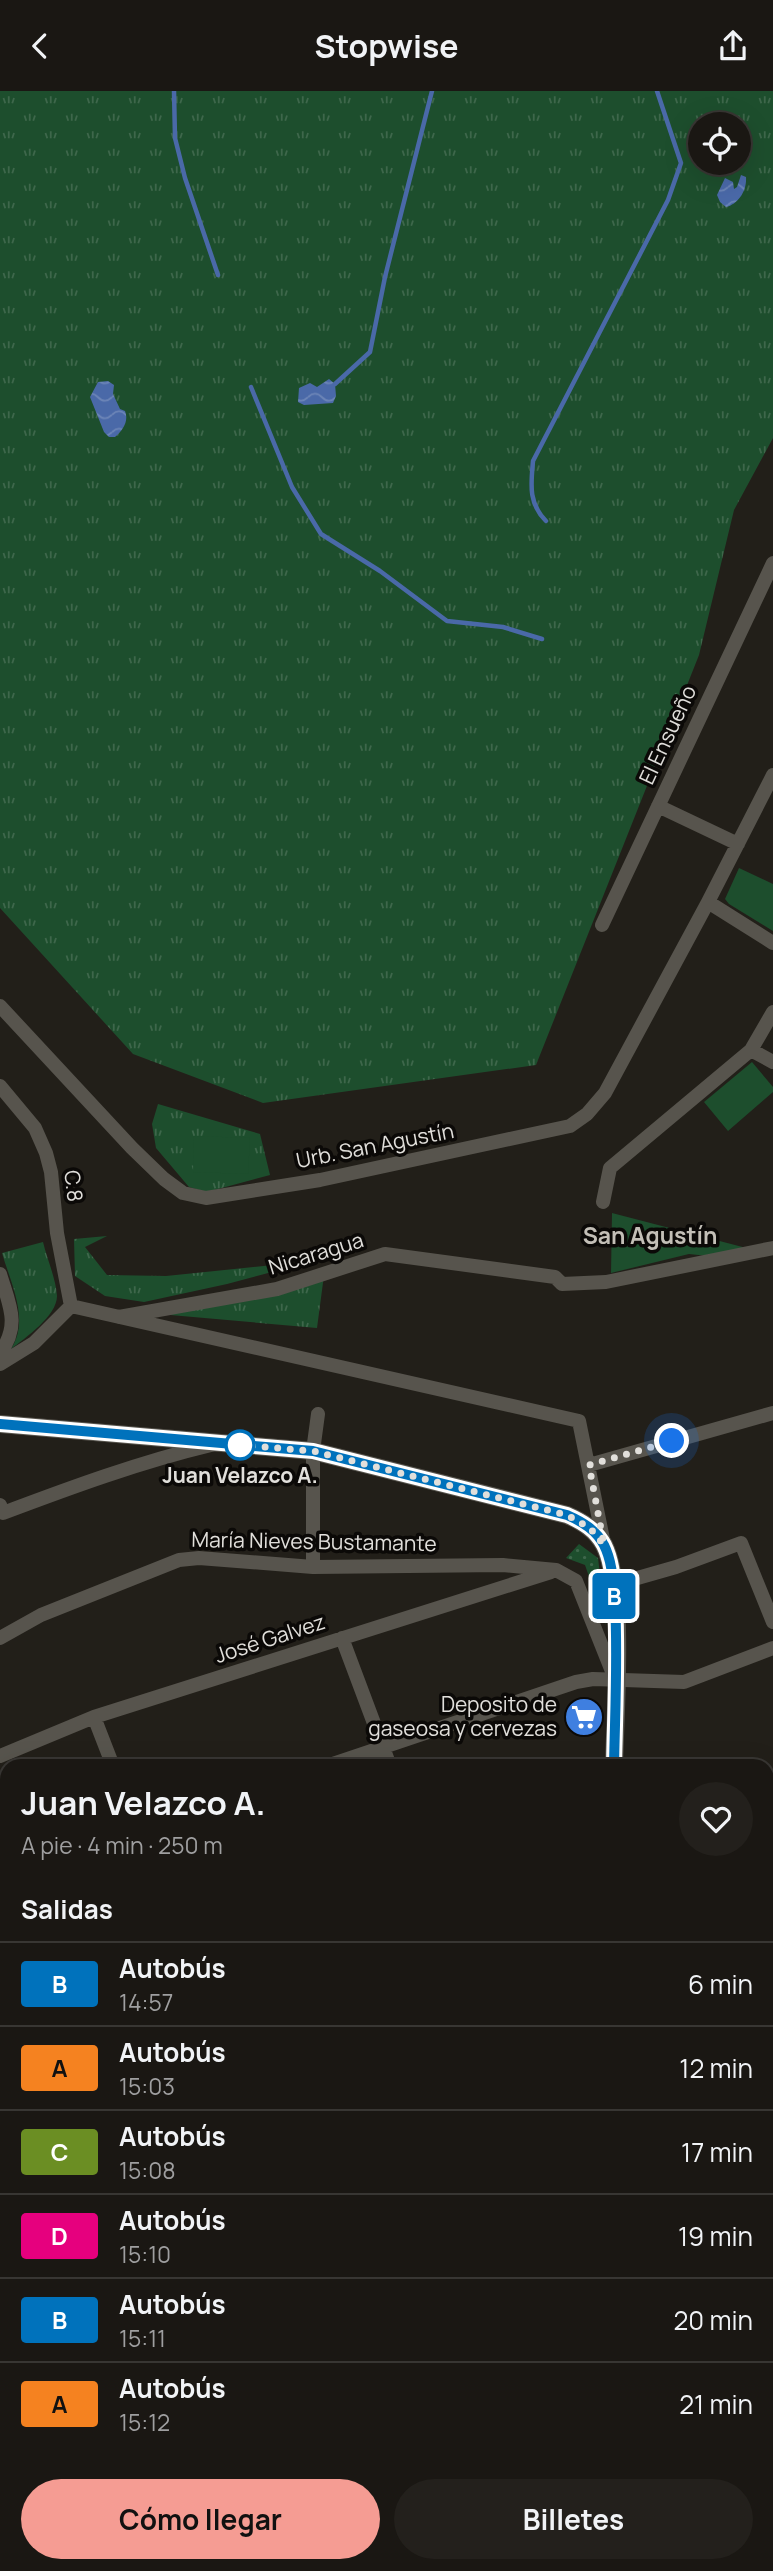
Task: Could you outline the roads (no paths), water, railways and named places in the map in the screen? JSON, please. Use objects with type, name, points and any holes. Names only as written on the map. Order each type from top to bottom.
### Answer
[{"type":"street","name":"El Ensueño","points":[[602,925],[773,563]]},
{"type":"street","name":"Urb. San Agustín","points":[[0,1006],[164,1179],[183,1193],[206,1198],[333,1177],[570,1126],[587,1114],[605,1093],[773,775]]},
{"type":"street","points":[[658,806],[738,844]]},
{"type":"street","points":[[708,902],[773,943]]},
{"type":"street","points":[[603,1202],[610,1168],[751,1050],[773,1011]]},
{"type":"street","points":[[751,1050],[773,1062]]},
{"type":"street","name":"C.8","points":[[0,1086],[36,1128],[46,1153],[71,1307]]},
{"type":"street","name":"Nicaragua","points":[[119,1317],[278,1289],[384,1254],[555,1277],[562,1284],[606,1282],[773,1248]]},
{"type":"street","points":[[0,1274],[13,1325],[7,1343],[0,1353]]},
{"type":"street","points":[[0,1364],[34,1343],[71,1307],[579,1421],[613,1585],[614,1759]]},
{"type":"street","points":[[589,1465],[773,1413]]},
{"type":"street","points":[[313,1567],[313,1451],[318,1414]]},
{"type":"street","points":[[0,1424],[313,1451],[567,1515],[590,1528],[604,1545]]},
{"type":"street","points":[[0,1505],[3,1513],[158,1458],[219,1443]]},
{"type":"street","points":[[613,1585],[676,1567],[741,1542],[773,1622]]},
{"type":"street","name":"María Nieves Bustamante","points":[[0,1638],[41,1615],[179,1560],[199,1558],[313,1567],[503,1565],[556,1570]]},
{"type":"street","points":[[556,1570],[576,1581],[615,1680]]},
{"type":"street","name":"José Galvez","points":[[0,1756],[94,1717],[556,1570]]},
{"type":"street","points":[[342,1638],[388,1759]]},
{"type":"street","points":[[347,1759],[576,1682],[593,1679],[684,1682],[773,1648]]},
{"type":"street","points":[[94,1717],[110,1759]]},
{"type":"water","points":[[741,175],[746,177],[738,200],[726,207],[717,195],[725,178],[733,182],[734,189]]},
{"type":"water","points":[[329,379],[335,384],[336,396],[333,403],[304,405],[298,402],[299,388],[310,383],[317,387]]},
{"type":"water","points":[[108,381],[114,385],[113,394],[126,415],[124,425],[115,437],[109,437],[104,432],[90,397],[98,382]]},
{"type":"waterway","points":[[174,91],[175,138],[185,178],[218,275]]},
{"type":"waterway","points":[[335,384],[370,352],[385,277],[432,91]]},
{"type":"waterway","points":[[546,521],[533,500],[533,461],[668,200],[681,163],[657,91]]},
{"type":"waterway","points":[[251,387],[292,487],[321,534],[380,571],[447,621],[503,627],[542,639]]},
{"type":"place","name":"Juan Velazco A.","points":[[240,1445]]},
{"type":"place","name":"Deposito de gaseosa y cervezas","points":[[584,1717]]},
{"type":"district","name":"San Agustín","points":[[650,1236]]}]
